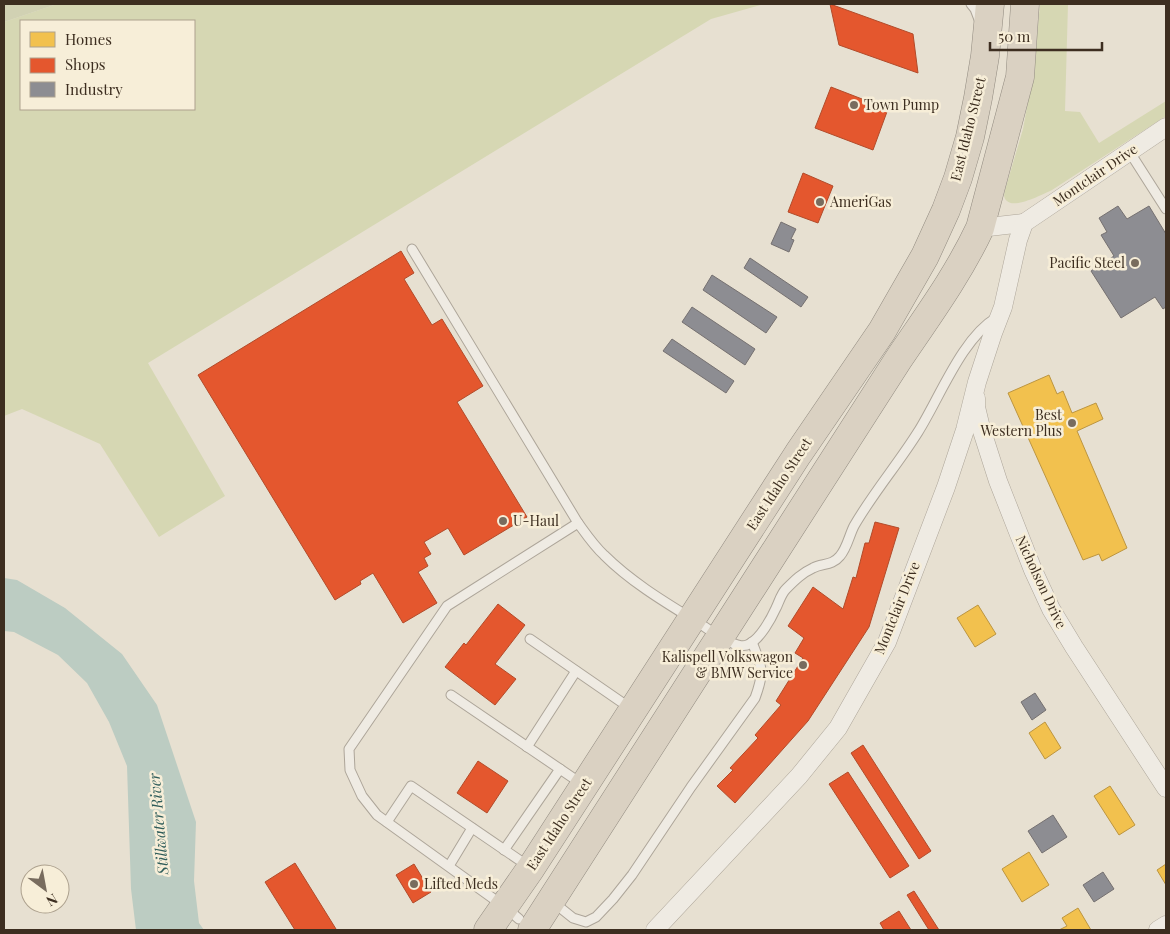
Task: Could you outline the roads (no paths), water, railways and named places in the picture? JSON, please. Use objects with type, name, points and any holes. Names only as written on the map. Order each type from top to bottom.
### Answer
[{"type":"highway","name":"East Idaho Street","points":[[518,923],[531,868],[798,454],[882,331],[925,256],[946,210],[958,178],[967,145],[978,98],[990,4]]},
{"type":"highway","name":"East Idaho Street","points":[[488,930],[518,923],[551,901],[893,368],[951,281],[980,228],[1020,77],[1025,4]]},
{"type":"highway","points":[[590,841],[600,794],[681,654],[691,618]]},
{"type":"street","name":"Montclair Drive","points":[[980,228],[1024,223],[1166,127]]},
{"type":"street","name":"Montclair Drive","points":[[655,930],[799,776],[838,728],[886,642],[946,487],[965,430],[977,382],[1000,315],[1018,240],[1024,223]]},
{"type":"street","name":"Nicholson Drive","points":[[977,382],[976,407],[998,481],[1033,570],[1051,609],[1166,788]]},
{"type":"street","points":[[1158,930],[1166,925]]},
{"type":"lane","points":[[971,4],[975,9],[986,45]]},
{"type":"lane","points":[[1129,151],[1166,209]]},
{"type":"lane","points":[[412,250],[578,523],[603,555],[627,575],[691,618],[720,637],[739,646],[748,645],[755,640],[765,627],[783,592],[800,575],[815,567],[829,564],[839,557],[868,504],[917,434],[966,350],[990,321],[1000,315]]},
{"type":"lane","points":[[518,923],[449,866],[377,815],[362,796],[350,770],[349,749],[447,606],[578,523]]},
{"type":"lane","points":[[530,639],[633,709]]},
{"type":"lane","points":[[551,901],[573,918],[586,922],[596,917],[632,875],[691,787],[755,698],[762,670],[752,642]]},
{"type":"lane","points":[[527,747],[576,671]]},
{"type":"lane","points":[[451,695],[584,785]]},
{"type":"lane","points":[[504,850],[560,769]]},
{"type":"lane","points":[[387,822],[411,786],[531,868]]},
{"type":"lane","points":[[449,866],[472,828]]},
{"type":"water","name":"Stillwater River","points":[[4,578],[17,580],[65,608],[122,654],[157,705],[196,822],[194,881],[199,923],[204,930],[136,930],[131,889],[127,766],[109,722],[87,683],[58,655],[14,632],[4,631]]},
{"type":"place","name":"Town Pump","points":[[854,105]]},
{"type":"place","name":"AmeriGas","points":[[820,202]]},
{"type":"place","name":"Pacific Steel","points":[[1135,263]]},
{"type":"place","name":"Best Western Plus","points":[[1072,423]]},
{"type":"place","name":"U-Haul","points":[[503,521]]},
{"type":"place","name":"Kalispell Volkswagon & BMW Service","points":[[803,665]]},
{"type":"place","name":"Lifted Meds","points":[[414,884]]}]
